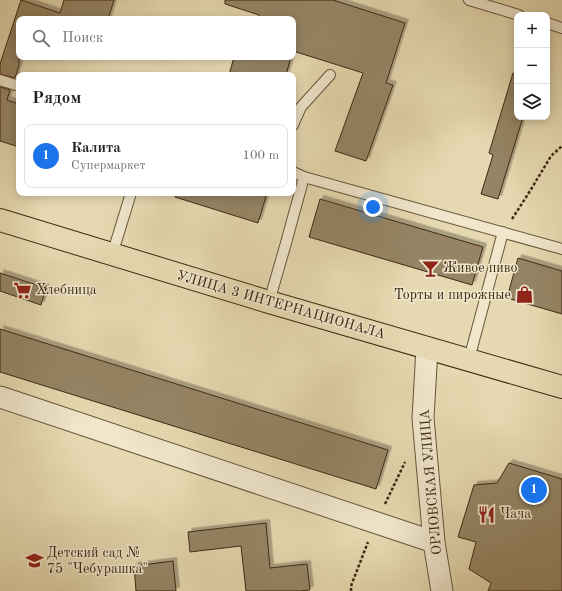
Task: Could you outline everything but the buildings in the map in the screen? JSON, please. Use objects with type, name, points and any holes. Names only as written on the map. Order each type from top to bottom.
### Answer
[{"type":"main road","name":"УЛИЦА 3 ИНТЕРНАЦИОНАЛА","points":[[0,220],[269,302],[562,387]]},
{"type":"street","name":"ОРЛОВСКАЯ УЛИЦА","points":[[427,348],[423,418],[434,542],[442,591]]},
{"type":"street","points":[[0,396],[434,542]]},
{"type":"lane","points":[[469,0],[514,14]]},
{"type":"lane","points":[[550,24],[562,28]]},
{"type":"lane","points":[[296,118],[301,107],[330,75]]},
{"type":"lane","points":[[0,80],[16,85]]},
{"type":"lane","points":[[296,173],[304,177],[562,249]]},
{"type":"lane","points":[[269,302],[304,177]]},
{"type":"lane","points":[[112,255],[130,196]]},
{"type":"lane","points":[[469,360],[503,232]]},
{"type":"path","points":[[503,232],[551,156],[562,146]]},
{"type":"path","points":[[352,591],[351,586],[376,522],[406,459]]},
{"type":"place","name":"Живое пиво","points":[[430,268]]},
{"type":"place","name":"Хлебница","points":[[23,290]]},
{"type":"place","name":"Торты и пирожные","points":[[524,295]]},
{"type":"place","name":"Калита","points":[[534,490]]},
{"type":"place","name":"Чача","points":[[487,514]]},
{"type":"place","name":"Детский сад № 75 \"Чебурашка\"","points":[[34,561]]}]
